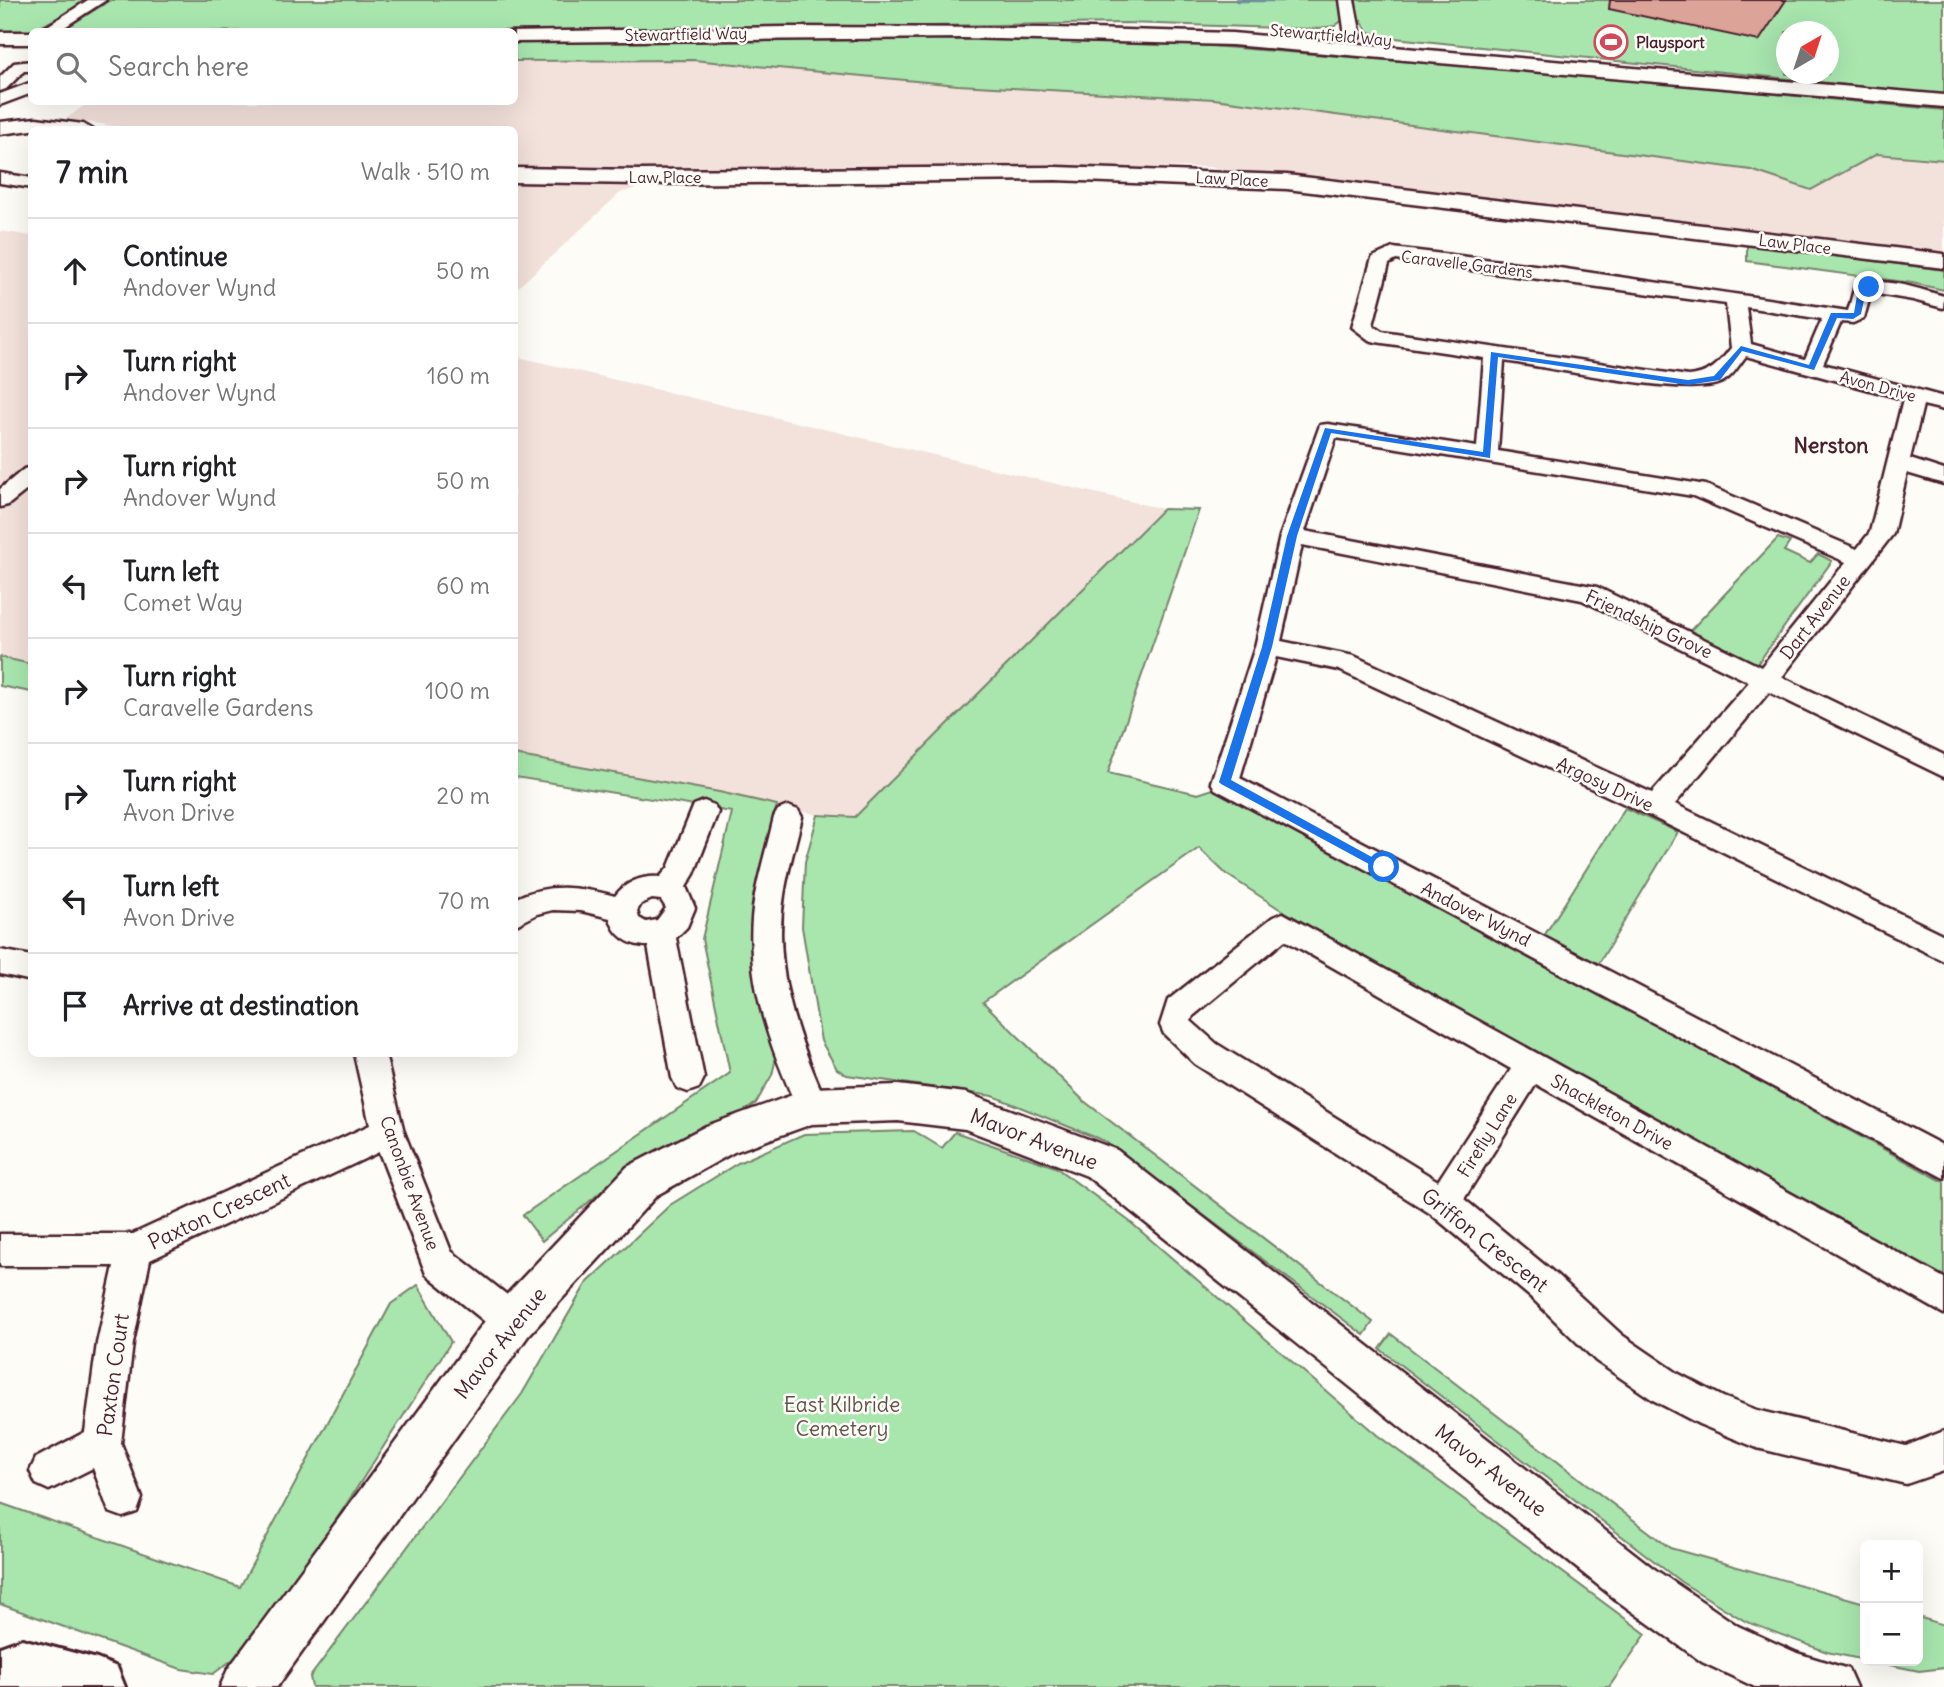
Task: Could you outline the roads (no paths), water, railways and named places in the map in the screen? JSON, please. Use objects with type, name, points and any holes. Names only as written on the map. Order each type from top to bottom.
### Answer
[{"type":"main road","points":[[7,1666],[97,1687]]},
{"type":"street","points":[[52,28],[99,0]]},
{"type":"street","points":[[1347,0],[1353,36]]},
{"type":"street","name":"Stewartfield Way","points":[[518,36],[1149,26],[1249,28],[1353,36],[1801,87]]},
{"type":"street","name":"Stewartfield Way","points":[[858,32],[1125,34],[1232,39],[1944,101]]},
{"type":"street","points":[[5,45],[28,40]]},
{"type":"street","points":[[0,86],[19,66],[28,66]]},
{"type":"street","points":[[0,100],[28,89]]},
{"type":"street","points":[[0,120],[42,126]]},
{"type":"street","points":[[0,128],[22,124]]},
{"type":"street","name":"Law Place","points":[[518,175],[1020,173],[1177,176],[1287,182],[1944,261]]},
{"type":"street","points":[[0,178],[28,183]]},
{"type":"street","name":"Caravelle Gardens","points":[[1735,300],[1388,255],[1381,261],[1362,327],[1367,332],[1494,354],[1688,382],[1717,379],[1741,348]]},
{"type":"street","points":[[1741,348],[1735,300],[1853,317],[1857,314],[1862,290],[1869,287],[1915,294],[1943,302]]},
{"type":"street","points":[[1811,368],[1834,315]]},
{"type":"street","name":"Avon Drive","points":[[1741,348],[1944,404]]},
{"type":"street","points":[[1487,456],[1494,354]]},
{"type":"street","name":"Dart Avenue","points":[[1656,807],[1766,679],[1881,534],[1914,396]]},
{"type":"street","name":"Andover Wynd","points":[[1860,559],[1698,490],[1328,430],[1292,536],[1267,647],[1225,782],[1944,1163]]},
{"type":"street","points":[[1899,464],[1944,477]]},
{"type":"street","points":[[0,500],[28,477]]},
{"type":"street","name":"Friendship Grove","points":[[1292,536],[1588,593],[1944,767]]},
{"type":"street","name":"Argosy Drive","points":[[1267,647],[1345,662],[1941,942]]},
{"type":"street","points":[[667,889],[680,874],[704,812]]},
{"type":"street","points":[[788,817],[769,897],[766,972],[786,1044],[812,1106]]},
{"type":"street","points":[[649,887],[667,889],[680,899],[680,915],[669,928],[660,933],[640,934],[632,930],[622,918],[622,910],[631,896],[649,887]]},
{"type":"street","points":[[518,908],[547,897],[585,900],[622,910]]},
{"type":"street","name":"Shackleton Drive","points":[[1283,925],[1944,1297]]},
{"type":"street","name":"Griffon Crescent","points":[[1283,925],[1180,1009],[1175,1025],[1206,1054],[1443,1203],[1546,1287],[1609,1348],[1666,1387],[1712,1411],[1757,1429],[1906,1465],[1940,1454],[1944,1450]]},
{"type":"street","points":[[660,933],[688,1077]]},
{"type":"street","points":[[0,961],[28,968]]},
{"type":"street","name":"Canonbie Avenue","points":[[371,1057],[388,1132],[438,1262],[512,1321]]},
{"type":"street","name":"Firefly Lane","points":[[1443,1203],[1530,1066]]},
{"type":"street","name":"Mavor Avenue","points":[[246,1687],[512,1321],[642,1181],[720,1139],[812,1106],[898,1103],[966,1111],[1102,1163],[1636,1585],[1720,1644],[1793,1678],[1830,1687]]},
{"type":"street","name":"Paxton Crescent","points":[[0,1250],[135,1250],[388,1132]]},
{"type":"street","name":"Paxton Court","points":[[123,1498],[102,1443],[115,1343],[135,1250]]},
{"type":"street","points":[[49,1471],[102,1443]]},
{"type":"waterway","points":[[1237,0],[1263,0]]},
{"type":"waterway","points":[[1267,0],[1283,0]]},
{"type":"place","name":"Playsport","points":[[1611,42]]},
{"type":"district","name":"Nerston","points":[[1831,445]]},
{"type":"park label","name":"East Kilbride Cemetery","points":[[842,1416]]}]
